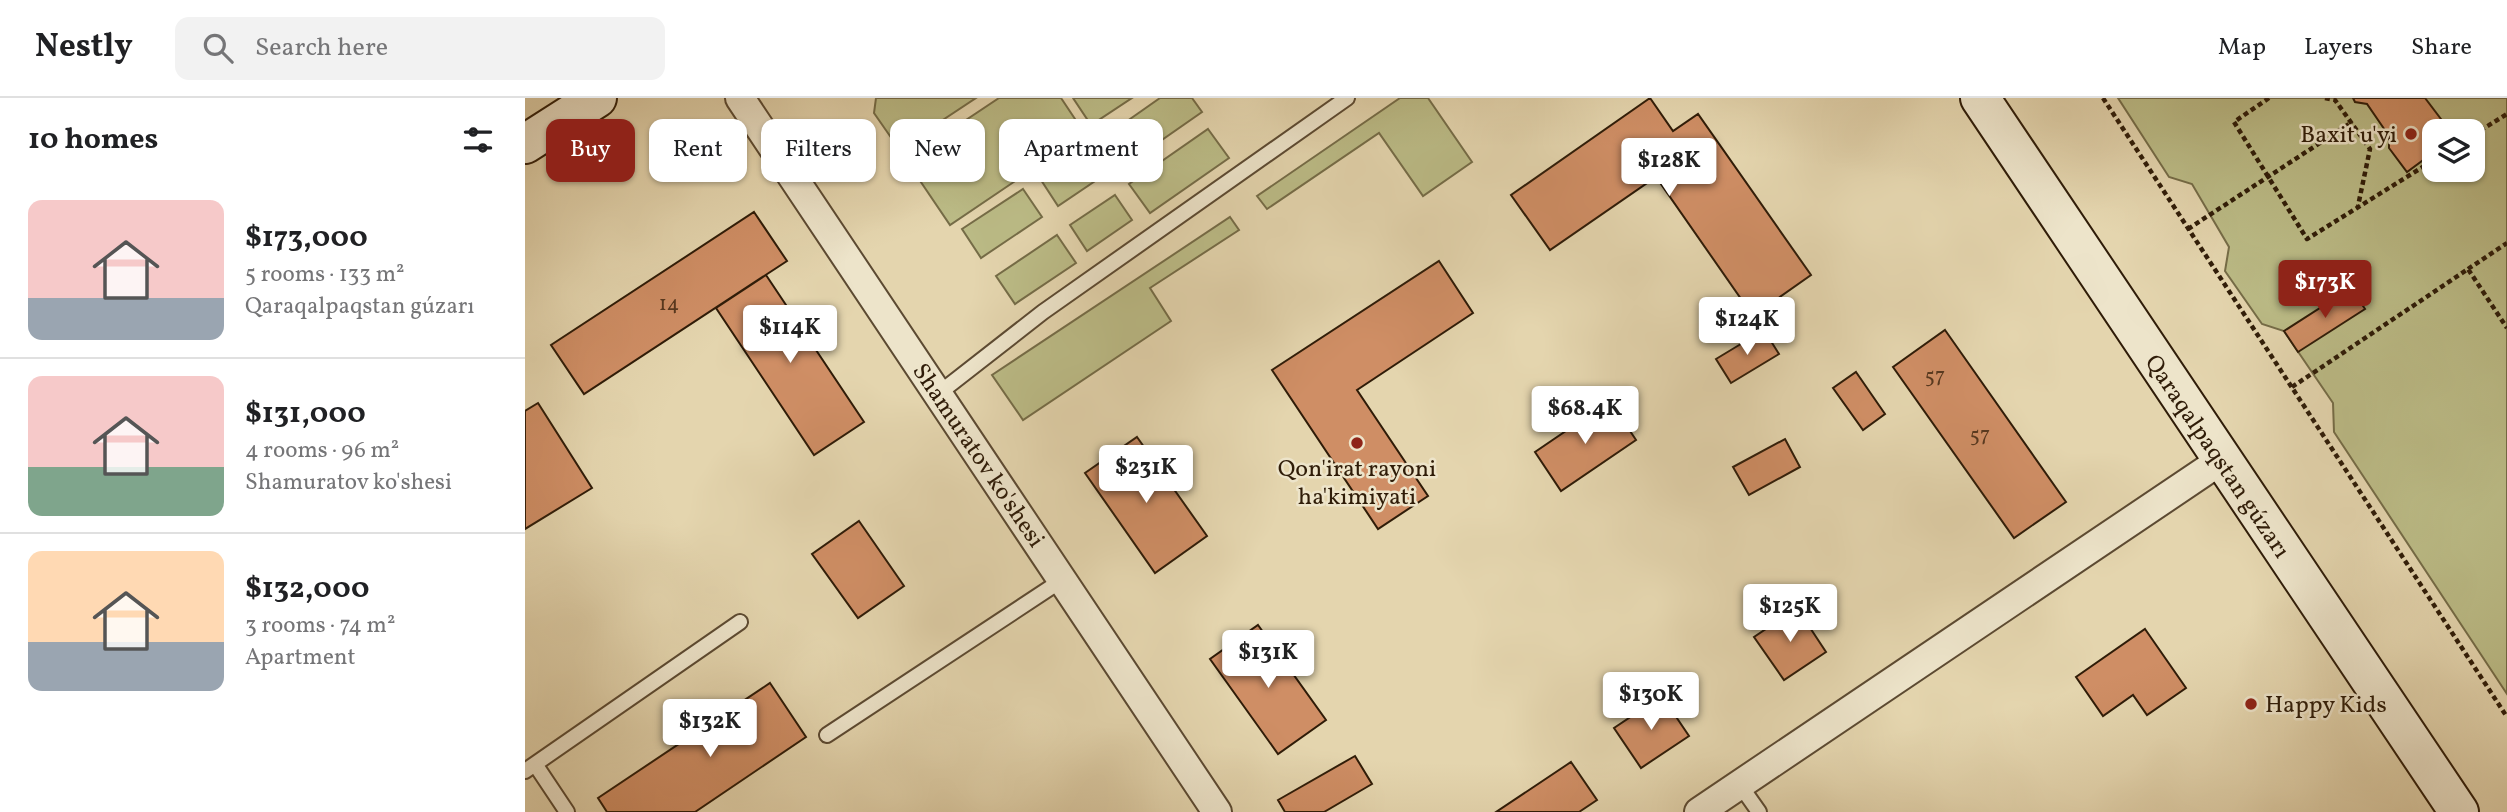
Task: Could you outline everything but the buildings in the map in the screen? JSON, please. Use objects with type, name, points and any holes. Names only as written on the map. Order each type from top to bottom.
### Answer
[{"type":"street","points":[[525,144],[597,98]]},
{"type":"street","name":"Shamuratov ko'shesi","points":[[740,98],[1217,812]]},
{"type":"street","name":"Qaraqalpaqstan gúzarı","points":[[1980,98],[2459,812]]},
{"type":"street","points":[[1699,812],[2221,461]]},
{"type":"lane","points":[[938,394],[1043,312],[1347,98]]},
{"type":"lane","points":[[827,735],[1062,580]]},
{"type":"lane","points":[[567,812],[530,768],[740,622]]},
{"type":"lane","points":[[1740,785],[1759,812]]},
{"type":"path","points":[[2103,98],[2507,717]]},
{"type":"path","points":[[2269,98],[2234,121],[2307,239],[2422,167]]},
{"type":"path","points":[[2325,98],[2335,100],[2370,149],[2358,207]]},
{"type":"path","points":[[2485,128],[2507,114]]},
{"type":"path","points":[[2188,229],[2351,122]]},
{"type":"path","points":[[2291,387],[2507,243]]},
{"type":"path","points":[[2468,269],[2507,328]]},
{"type":"green space","points":[[876,98],[976,98],[944,119],[890,119],[890,136],[874,113]]},
{"type":"green space","points":[[999,98],[1061,98],[1075,119],[999,119],[999,182],[1014,182],[950,225],[921,182],[985,182],[985,119],[968,119]]},
{"type":"green space","points":[[1073,98],[1132,98],[1100,119],[1087,119]]},
{"type":"green space","points":[[1160,98],[1192,98],[1202,112],[1163,139],[1163,119],[1130,119]]},
{"type":"green space","points":[[1400,98],[1428,98],[1472,162],[1423,196],[1379,133],[1267,209],[1257,196]]},
{"type":"green space","points":[[2118,98],[2507,98],[2507,694],[2334,432],[2333,403],[2284,331],[2262,324],[2225,271],[2229,247],[2192,184],[2169,177]]},
{"type":"green space","points":[[1208,129],[1229,158],[1150,213],[1129,184],[1163,182],[1163,160]]},
{"type":"green space","points":[[1042,182],[1094,182],[1058,206]]},
{"type":"green space","points":[[1023,189],[1042,217],[981,258],[962,229]]},
{"type":"green space","points":[[1115,195],[1132,220],[1087,251],[1070,225]]},
{"type":"green space","points":[[1230,217],[1239,230],[1150,288],[1171,321],[1023,420],[992,375]]},
{"type":"green space","points":[[1057,235],[1076,263],[1015,304],[996,276]]},
{"type":"place","name":"Baxit u'yi","points":[[2411,134]]},
{"type":"place","name":"Qon'irat rayoni ha'kimiyati","points":[[1357,443]]},
{"type":"place","name":"Happy Kids","points":[[2251,704]]}]
